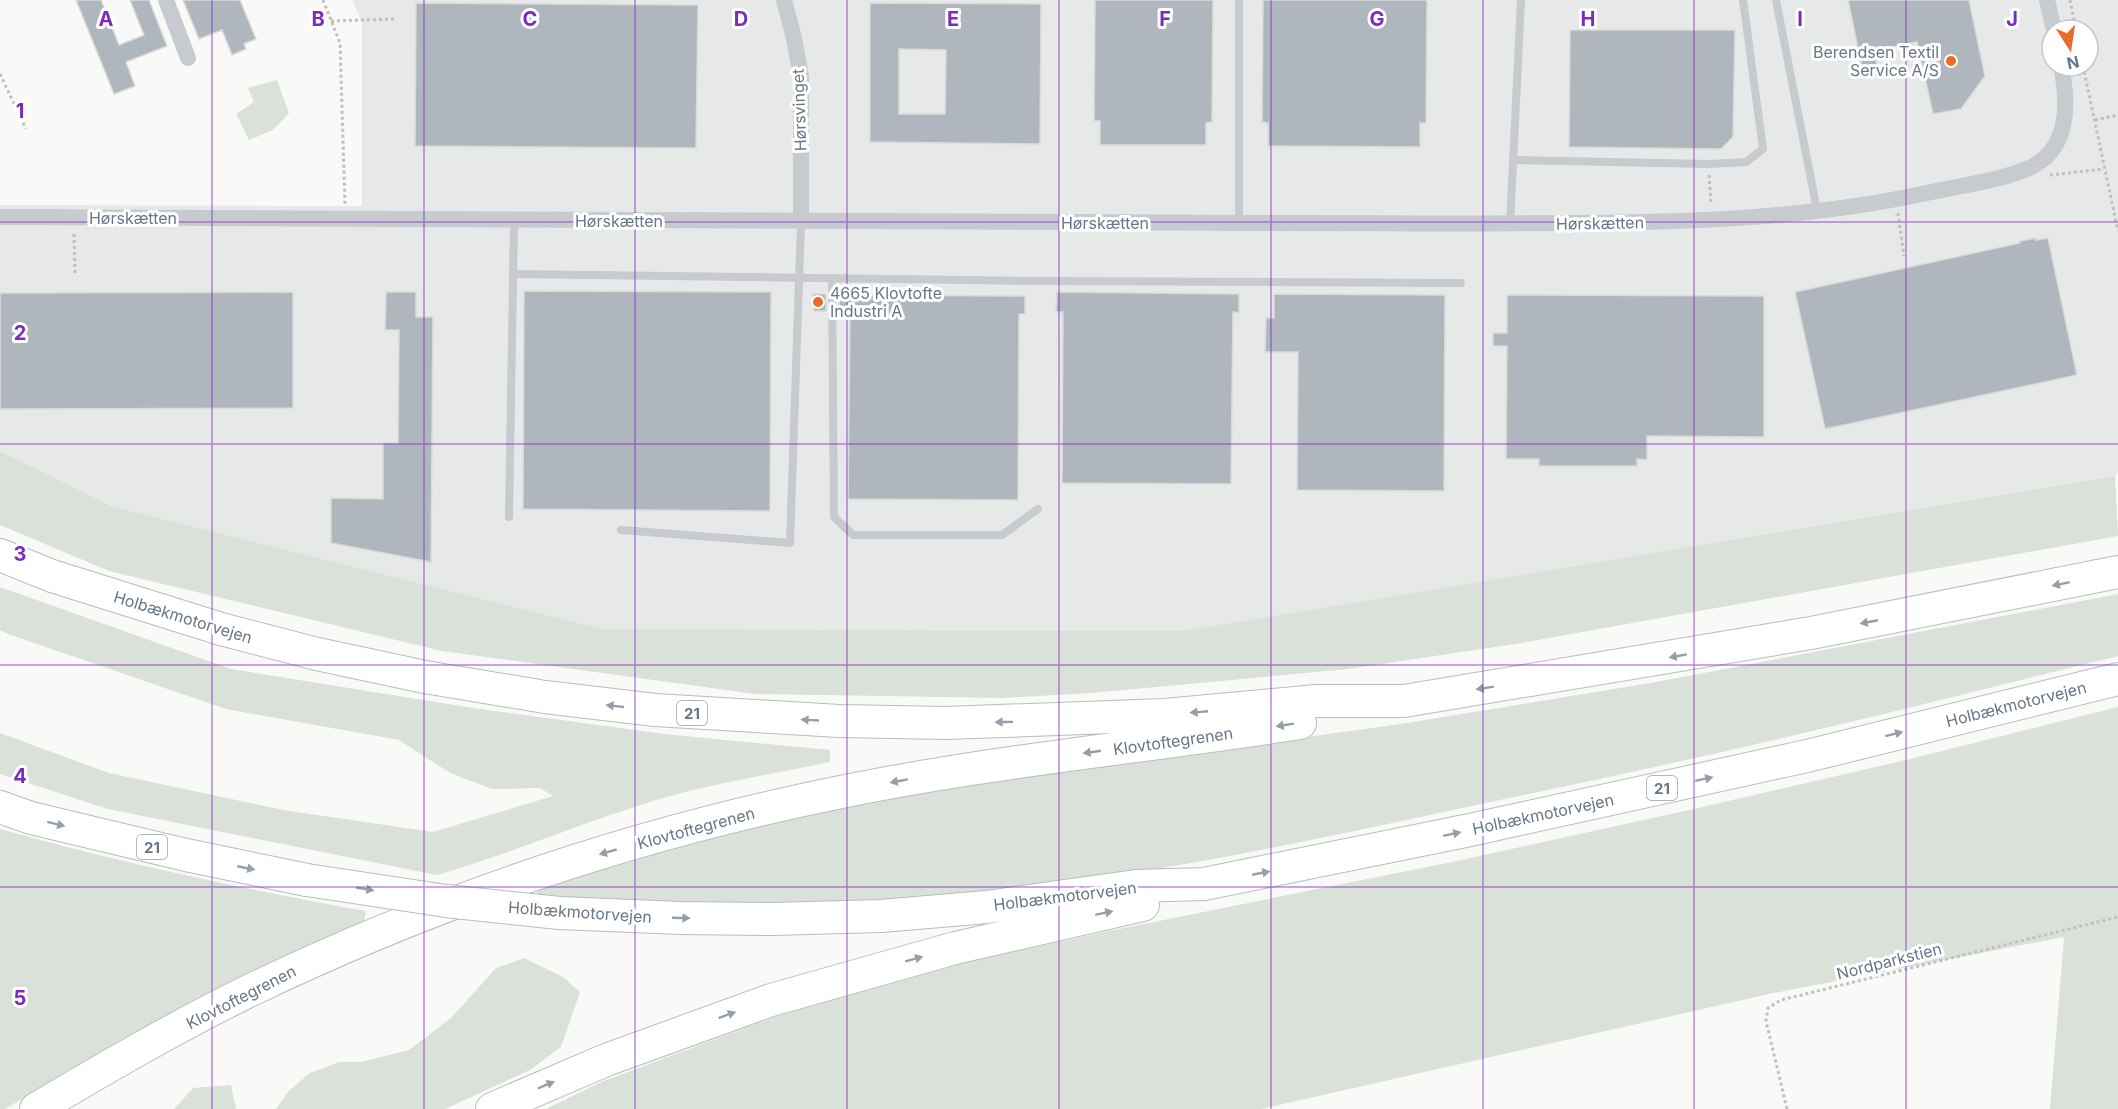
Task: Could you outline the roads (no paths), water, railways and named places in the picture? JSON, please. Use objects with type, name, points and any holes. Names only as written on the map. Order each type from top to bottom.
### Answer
[{"type":"highway","name":"Holbækmotorvejen","points":[[0,555],[52,576],[221,629],[317,654],[509,692],[644,709],[818,720],[946,723],[1154,715],[1316,700],[1404,701],[1811,633],[2118,572]]},
{"type":"highway","name":"Holbækmotorvejen","points":[[0,807],[31,818],[186,855],[307,880],[446,901],[559,913],[680,918],[773,919],[881,915],[987,907],[1136,886],[1204,884],[1447,835],[1807,756],[2118,679]]},
{"type":"highway","name":"Klovtoftegrenen","points":[[36,1109],[136,1050],[314,961],[503,885],[592,856],[741,815],[846,791],[985,767],[1284,725],[1404,701]]},
{"type":"highway","points":[[492,1109],[606,1060],[771,999],[955,948],[1140,907],[1204,884]]},
{"type":"street","points":[[166,0],[188,58]]},
{"type":"street","name":"Hørsvinget","points":[[784,0],[801,77],[801,222]]},
{"type":"street","points":[[2047,0],[2051,18]]},
{"type":"street","name":"Hørskætten","points":[[0,217],[801,222],[1510,224],[1685,222],[1896,200],[2030,168],[2048,155],[2059,139],[2066,117],[2067,104],[2063,78]]},
{"type":"lane","points":[[1239,0],[1239,223]]},
{"type":"lane","points":[[1510,224],[1521,0]]},
{"type":"lane","points":[[1513,160],[1709,164],[1746,162],[1763,148],[1743,0]]},
{"type":"lane","points":[[1776,0],[1817,210]]},
{"type":"lane","points":[[509,517],[514,220]]},
{"type":"lane","points":[[621,530],[790,543],[801,222]]},
{"type":"lane","points":[[513,274],[1461,283]]},
{"type":"lane","points":[[832,278],[834,517],[854,535],[1002,535],[1038,509]]},
{"type":"place","name":"Berendsen Textil Service A/S","points":[[1951,61]]},
{"type":"place","name":"4665 Klovtofte Industri A","points":[[818,302]]}]
